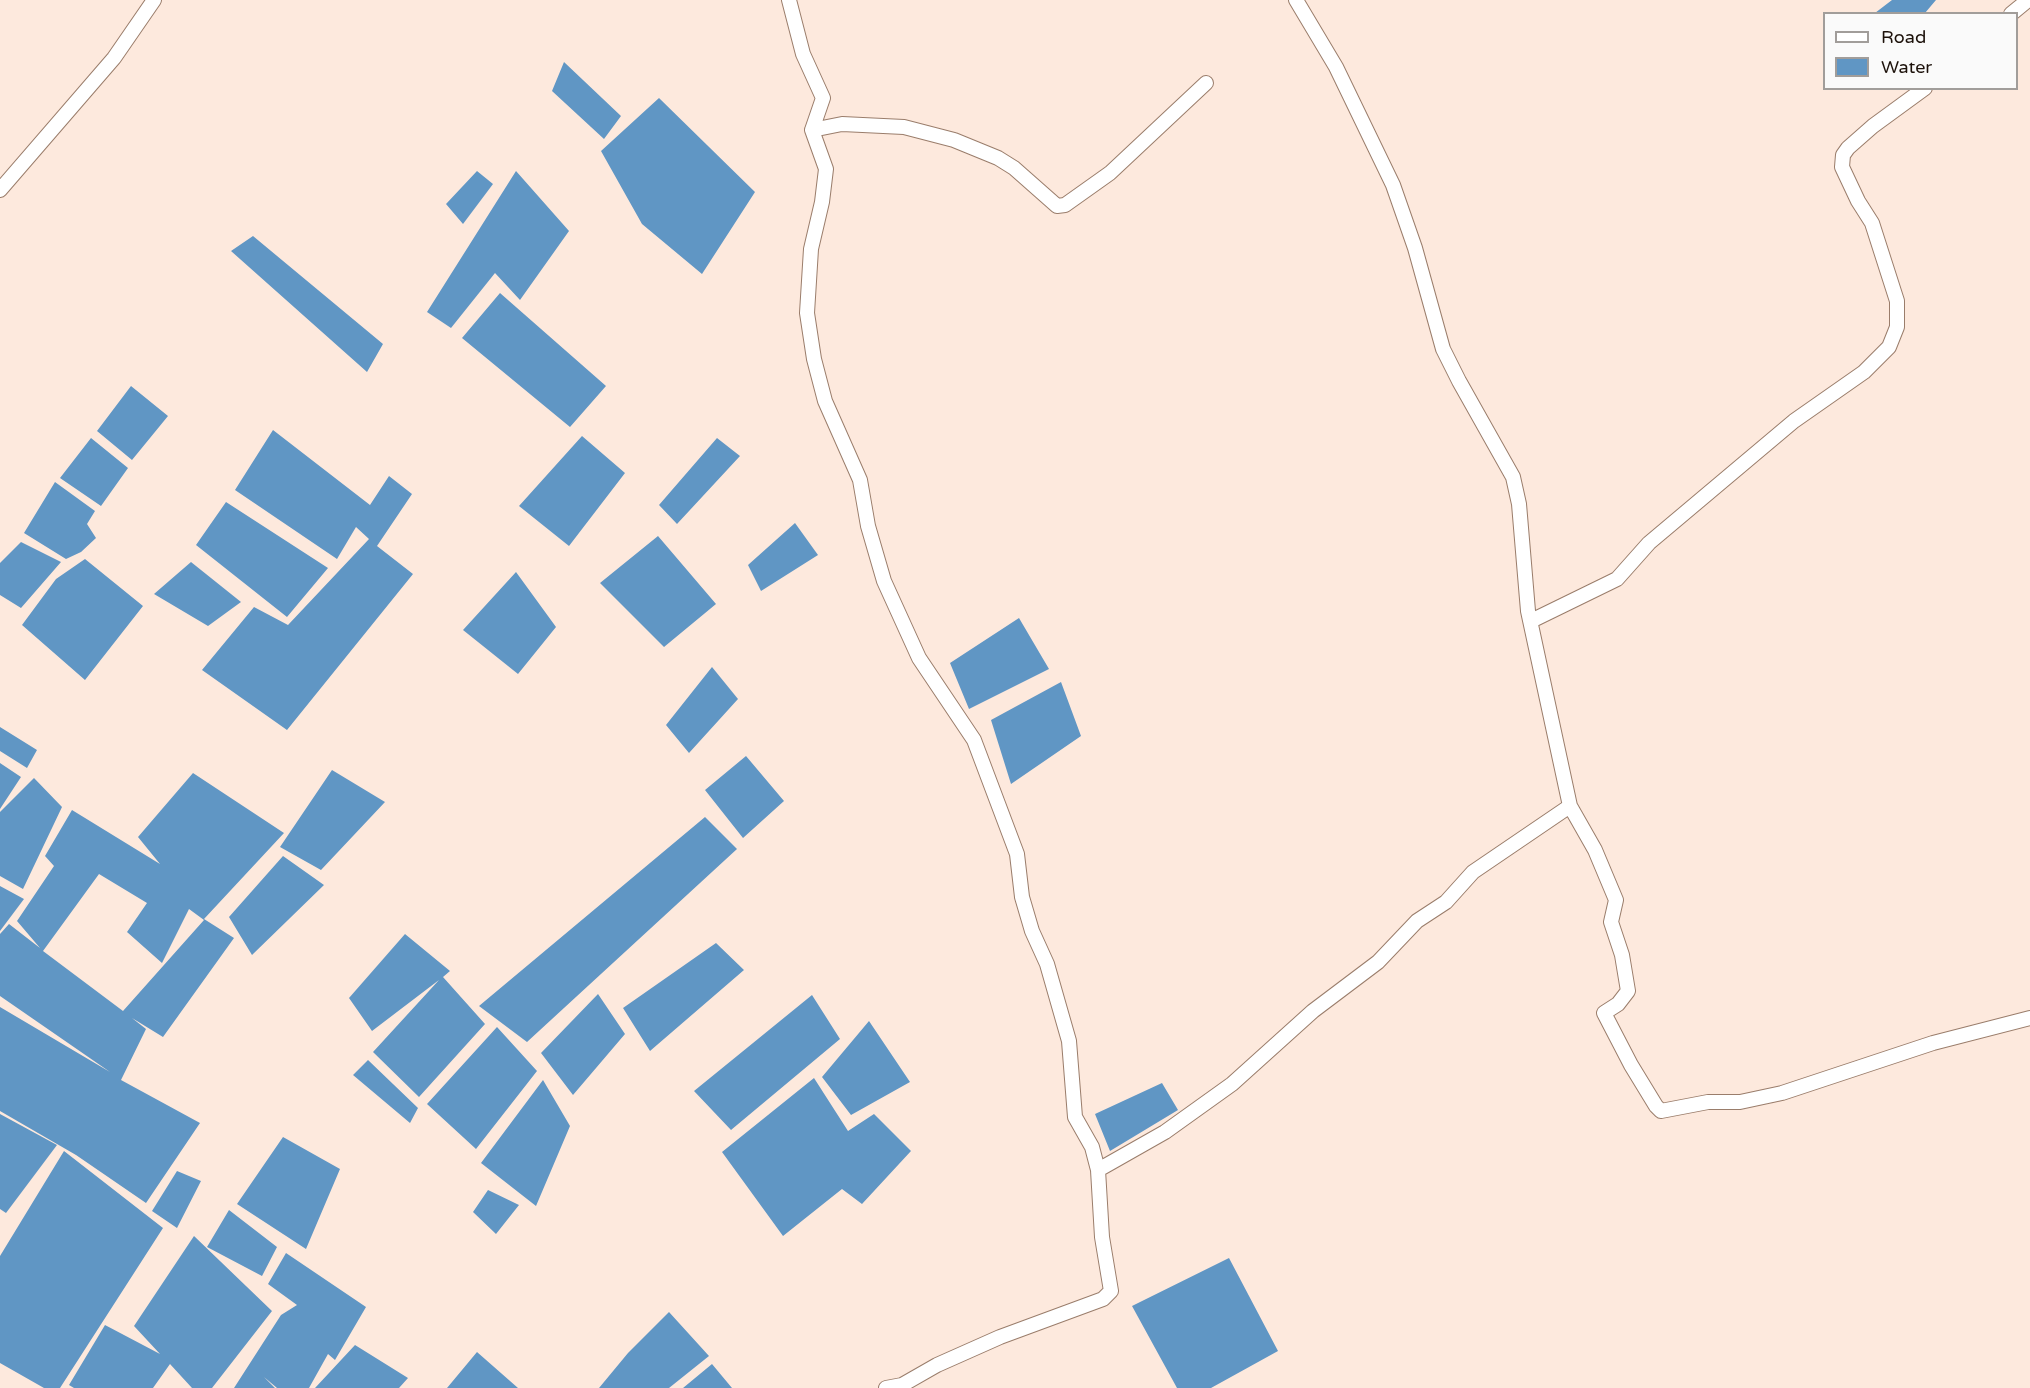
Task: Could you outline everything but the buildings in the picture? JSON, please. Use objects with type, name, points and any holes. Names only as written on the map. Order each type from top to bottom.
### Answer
[{"type":"street","points":[[0,190],[114,58],[154,0]]},
{"type":"street","points":[[789,0],[803,54],[823,98],[812,130],[826,169],[822,202],[811,249],[807,313],[814,359],[825,401],[860,480],[868,526],[884,581],[919,658],[974,740],[1017,854],[1022,897],[1032,932],[1047,964],[1069,1041],[1075,1117],[1092,1148],[1098,1170],[1102,1237],[1111,1292],[1103,1299],[1000,1337],[937,1365],[902,1385],[886,1388]]},
{"type":"street","points":[[1296,0],[1336,67],[1389,178],[1407,222],[1443,349],[1513,477],[1519,504],[1531,621],[1570,806],[1595,850],[1616,900],[1611,922],[1622,955],[1628,991],[1618,1004],[1604,1013],[1631,1065],[1661,1111],[1708,1102],[1740,1102],[1782,1093],[1933,1043],[2030,1018]]},
{"type":"street","points":[[2013,12],[2028,0]]},
{"type":"street","points":[[812,130],[842,124],[904,128],[954,140],[998,158],[1014,168],[1057,206],[1065,205],[1110,173],[1206,83]]},
{"type":"street","points":[[1531,621],[1617,579],[1649,543],[1794,421],[1863,372],[1889,347],[1897,327],[1897,301],[1872,223],[1857,201],[1842,167],[1843,155],[1864,132],[1922,90]]},
{"type":"street","points":[[1098,1170],[1165,1132],[1232,1084],[1312,1011],[1378,962],[1418,921],[1446,902],[1473,872],[1570,806]]},
{"type":"water","points":[[1892,0],[1936,0],[1926,12],[1876,12]]},
{"type":"water","points":[[564,62],[621,116],[604,139],[552,91]]},
{"type":"water","points":[[659,98],[755,192],[702,274],[642,224],[601,151]]},
{"type":"water","points":[[477,171],[493,184],[463,224],[446,204]]},
{"type":"water","points":[[516,171],[569,231],[520,300],[495,273],[451,328],[427,312]]},
{"type":"water","points":[[253,236],[383,344],[367,372],[231,251]]},
{"type":"water","points":[[500,293],[606,386],[570,427],[462,338]]},
{"type":"water","points":[[131,386],[168,416],[132,460],[97,431]]},
{"type":"water","points":[[273,430],[370,505],[389,476],[412,494],[377,546],[413,574],[287,730],[202,670],[254,607],[288,625],[369,539],[356,527],[337,559],[235,490]]},
{"type":"water","points":[[582,436],[625,473],[569,546],[519,506]]},
{"type":"water","points":[[91,438],[128,468],[101,506],[60,478]]},
{"type":"water","points":[[717,438],[740,456],[677,524],[659,505]]},
{"type":"water","points":[[55,482],[95,511],[87,524],[96,538],[81,552],[66,559],[24,533]]},
{"type":"water","points":[[226,502],[328,568],[287,617],[196,545]]},
{"type":"water","points":[[795,523],[818,555],[761,591],[748,565]]},
{"type":"water","points":[[658,536],[716,604],[664,647],[600,583]]},
{"type":"water","points":[[21,542],[61,562],[21,608],[0,595],[0,563]]},
{"type":"water","points":[[85,559],[143,606],[85,680],[22,625],[56,579]]},
{"type":"water","points":[[191,562],[241,602],[208,626],[154,594]]},
{"type":"water","points":[[516,572],[556,627],[518,674],[463,630]]},
{"type":"water","points":[[1019,618],[1049,669],[969,709],[950,663]]},
{"type":"water","points":[[712,667],[738,699],[689,753],[666,725]]},
{"type":"water","points":[[1061,682],[1081,736],[1011,784],[991,720]]},
{"type":"water","points":[[0,727],[37,750],[27,768],[0,751]]},
{"type":"water","points":[[746,756],[784,801],[743,838],[705,790]]},
{"type":"water","points":[[0,763],[21,777],[0,809]]},
{"type":"water","points":[[332,770],[385,802],[321,870],[280,847]]},
{"type":"water","points":[[193,773],[284,833],[204,919],[234,938],[163,1037],[132,1018],[146,1029],[121,1080],[200,1123],[146,1203],[76,1155],[0,1111],[0,1007],[110,1072],[0,996],[0,934],[9,924],[40,948],[17,921],[54,866],[45,856],[72,810],[160,864],[138,837]],"holes":[[[99,874],[147,903],[127,932],[162,963],[189,909],[204,920],[123,1011],[43,951]]]},
{"type":"water","points":[[34,778],[62,807],[23,889],[0,876],[0,812]]},
{"type":"water","points":[[705,817],[737,849],[527,1042],[479,1006]]},
{"type":"water","points":[[283,856],[324,885],[252,955],[229,917]]},
{"type":"water","points":[[0,886],[24,899],[0,931]]},
{"type":"water","points":[[405,934],[450,971],[443,977],[485,1024],[419,1097],[373,1052],[439,980],[372,1031],[349,998]]},
{"type":"water","points":[[716,943],[744,970],[650,1051],[623,1008]]},
{"type":"water","points":[[598,994],[625,1034],[573,1095],[541,1053]]},
{"type":"water","points":[[812,995],[840,1039],[731,1130],[694,1091]]},
{"type":"water","points":[[869,1021],[910,1082],[851,1115],[822,1077]]},
{"type":"water","points":[[497,1027],[537,1071],[476,1149],[427,1104]]},
{"type":"water","points":[[368,1060],[418,1108],[410,1123],[353,1075]]},
{"type":"water","points":[[814,1078],[848,1131],[874,1114],[911,1151],[862,1204],[842,1189],[783,1236],[722,1152]]},
{"type":"water","points":[[543,1080],[570,1126],[536,1206],[481,1163]]},
{"type":"water","points":[[1162,1083],[1178,1110],[1110,1151],[1095,1114]]},
{"type":"water","points":[[0,1114],[57,1145],[6,1213],[0,1209]]},
{"type":"water","points":[[283,1137],[340,1169],[306,1249],[237,1204]]},
{"type":"water","points":[[64,1151],[163,1228],[60,1388],[44,1388],[0,1363],[0,1256]]},
{"type":"water","points":[[177,1171],[201,1181],[177,1228],[152,1211]]},
{"type":"water","points":[[488,1190],[519,1205],[496,1234],[473,1212]]},
{"type":"water","points":[[229,1210],[277,1247],[262,1276],[207,1247]]},
{"type":"water","points":[[194,1236],[272,1311],[212,1388],[192,1388],[170,1364],[153,1388],[74,1388],[69,1385],[105,1325],[160,1354],[134,1326]]},
{"type":"water","points":[[286,1253],[366,1307],[335,1360],[328,1354],[309,1388],[277,1388],[264,1377],[275,1388],[234,1388],[281,1315],[297,1305],[268,1284]]},
{"type":"water","points":[[1229,1258],[1278,1351],[1211,1388],[1177,1388],[1132,1306]]},
{"type":"water","points":[[669,1312],[709,1356],[669,1388],[599,1388],[628,1353]]},
{"type":"water","points":[[355,1345],[408,1378],[399,1388],[315,1388]]},
{"type":"water","points":[[477,1352],[518,1388],[447,1388]]},
{"type":"water","points":[[712,1364],[732,1388],[683,1388]]}]
